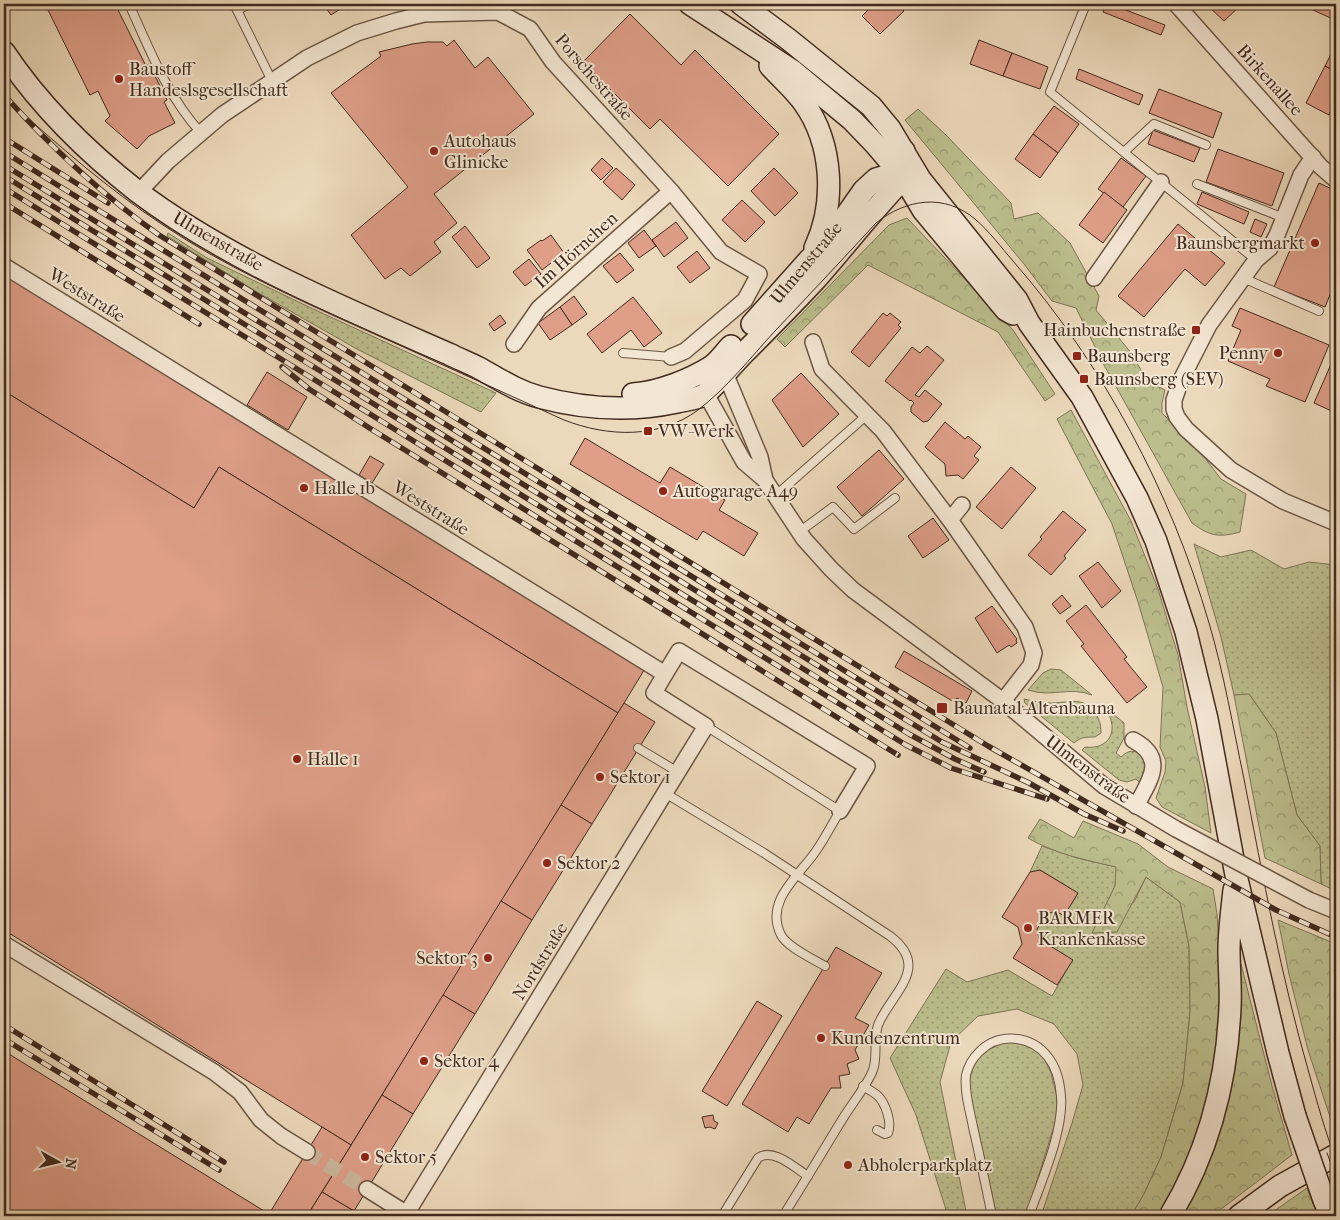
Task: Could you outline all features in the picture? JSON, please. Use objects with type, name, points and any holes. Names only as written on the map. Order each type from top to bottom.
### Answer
[{"type":"main road","points":[[690,4],[793,71],[852,120],[912,178]]},
{"type":"main road","points":[[741,4],[871,106],[890,129],[904,151],[923,210],[1006,310],[1029,323],[1082,398],[1137,498],[1156,541],[1186,632],[1207,719],[1236,874],[1278,1053],[1295,1116],[1328,1208]]},
{"type":"main road","points":[[734,31],[805,103],[827,156],[829,179],[827,207],[820,236],[809,260]]},
{"type":"main road","name":"Ulmenstraße","points":[[4,52],[22,78],[57,119],[98,159],[139,192],[191,228],[293,283],[365,318],[478,368],[506,385],[533,395],[577,404],[608,408],[628,408],[669,404],[706,394],[718,369],[809,260],[826,244],[864,190],[876,179],[889,175],[912,178]]},
{"type":"main road","name":"Ulmenstraße","points":[[478,368],[551,386],[586,392],[622,394],[660,390],[718,369],[813,282],[870,214],[912,178]]},
{"type":"main road","points":[[1170,1216],[1201,1155],[1215,1110],[1225,1063],[1230,1007],[1230,920],[1236,874]]},
{"type":"main road","points":[[1239,1216],[1280,1186],[1336,1155]]},
{"type":"street","name":"Birkenallee","points":[[1176,4],[1313,157],[1336,180]]},
{"type":"street","name":"Porschestraße","points":[[139,192],[168,161],[222,115],[307,58],[357,33],[396,21],[420,10],[498,12],[530,29],[553,62],[671,191],[721,252],[759,274],[745,300],[685,351],[671,357]]},
{"type":"street","points":[[1313,157],[1301,175],[1270,248],[1256,260],[1209,325],[1181,380],[1174,400],[1174,409],[1177,417],[1186,428],[1231,470],[1283,501],[1336,523]]},
{"type":"street","points":[[1094,278],[1161,182]]},
{"type":"street","name":"Im Hörnchen","points":[[514,344],[539,308],[671,191]]},
{"type":"street","name":"Weststraße","points":[[4,266],[665,674]]},
{"type":"street","points":[[813,342],[822,370],[883,432],[950,520],[1026,627],[1034,653],[1032,665],[1003,701]]},
{"type":"street","name":"Ulmenstraße","points":[[718,369],[760,457],[765,480]]},
{"type":"street","name":"Ulmenstraße","points":[[706,394],[744,462],[765,480],[799,532],[831,569],[854,590],[1003,701],[1104,786],[1176,829],[1309,900],[1336,911]]},
{"type":"street","points":[[950,520],[962,505]]},
{"type":"street","points":[[706,726],[654,693],[680,651],[867,766],[840,811]]},
{"type":"street","name":"Nordstraße","points":[[406,1215],[706,726]]},
{"type":"street","points":[[1133,740],[1144,746],[1153,760],[1152,776],[1136,806]]},
{"type":"street","points":[[4,944],[214,1072],[240,1092],[261,1120],[281,1136],[307,1152]]},
{"type":"street","points":[[367,1189],[406,1215]]},
{"type":"lane","points":[[129,4],[152,58],[189,120],[201,132]]},
{"type":"lane","points":[[250,4],[235,7],[272,81]]},
{"type":"lane","points":[[1086,4],[1050,92],[1256,260]]},
{"type":"lane","points":[[1124,152],[1154,124],[1206,145]]},
{"type":"lane","points":[[1197,184],[1284,218]]},
{"type":"lane","points":[[1243,278],[1319,311]]},
{"type":"lane","points":[[624,353],[671,357]]},
{"type":"lane","points":[[775,496],[867,415]]},
{"type":"lane","points":[[799,532],[833,507],[854,529],[895,498]]},
{"type":"lane","points":[[706,726],[840,811],[816,852],[784,889],[776,919],[781,936],[788,944],[825,966]]},
{"type":"lane","points":[[638,748],[678,772]]},
{"type":"lane","points":[[665,793],[764,853],[796,876],[890,936],[900,943],[908,962],[906,979],[878,1027],[875,1036],[873,1071],[783,1216]]},
{"type":"lane","points":[[992,1216],[968,1098],[966,1075],[971,1061],[983,1048],[992,1042],[1010,1038],[1029,1042],[1040,1048],[1049,1058],[1059,1082],[1061,1095],[1060,1118],[1056,1136],[1029,1216]]},
{"type":"lane","points":[[863,1086],[880,1098],[888,1117],[890,1124],[888,1133],[885,1134],[877,1130]]},
{"type":"lane","points":[[722,1216],[761,1156],[766,1154],[775,1156],[808,1176]]},
{"type":"green space","points":[[918,109],[946,135],[1011,203],[1014,219],[1038,213],[1070,243],[1099,296],[1096,310],[1132,354],[1147,381],[1165,390],[1162,413],[1201,453],[1221,479],[1246,494],[1240,532],[1214,535],[1192,523],[1104,365],[1076,308],[1052,301],[1024,264],[905,120]]},
{"type":"green space","points":[[907,218],[1013,330],[1055,394],[1045,401],[998,332],[868,265],[785,347],[777,339],[889,225]]},
{"type":"green space","points":[[168,233],[207,258],[496,393],[481,412],[355,348],[257,292],[167,236]]},
{"type":"green space","points":[[1071,410],[1131,521],[1158,589],[1178,655],[1187,707],[1205,787],[1211,833],[1162,807],[1156,798],[1165,772],[1166,761],[1160,747],[1163,687],[1138,602],[1112,524],[1057,419]]},
{"type":"green space","points":[[1194,544],[1221,557],[1251,550],[1284,569],[1309,562],[1336,565],[1336,891],[1321,884],[1320,846],[1297,815],[1276,733],[1250,695],[1234,695],[1221,637]]},
{"type":"green space","points":[[1051,669],[1061,670],[1092,695],[1075,692],[1045,693],[1028,690],[1043,673]]},
{"type":"green space","points":[[1249,694],[1276,733],[1297,815],[1320,846],[1321,884],[1265,858],[1234,695]]},
{"type":"green space","points":[[1024,699],[1044,703],[1074,701],[1084,703],[1097,716],[1101,733],[1095,737],[1081,738],[1074,743],[1025,703]]},
{"type":"green space","points":[[1107,709],[1124,723],[1124,738],[1116,753],[1121,757],[1126,753],[1134,751],[1143,756],[1145,770],[1139,782],[1136,779],[1127,782],[1119,780],[1082,750],[1085,747],[1100,745],[1110,738],[1112,725]]},
{"type":"green space","points":[[1040,819],[1074,838],[1083,821],[1138,844],[1168,867],[1213,889],[1217,914],[1221,973],[1220,1034],[1198,1142],[1160,1216],[1131,1216],[1144,1194],[1161,1157],[1183,1083],[1190,1012],[1189,946],[1180,902],[1146,877],[1117,932],[1092,933],[1115,886],[1116,867],[1060,852],[1028,838]]},
{"type":"green space","points":[[1042,846],[1077,858],[1117,867],[1115,886],[1093,933],[1134,902],[1146,877],[1180,902],[1189,946],[1190,1012],[1183,1083],[1161,1157],[1144,1194],[1131,1216],[1041,1216],[1083,1085],[1077,1054],[1054,1024],[1017,1009],[978,1016],[951,1042],[940,1082],[967,1216],[948,1216],[916,1115],[890,1058],[946,969],[967,982],[1008,970],[1052,996],[1072,960],[1039,939],[1037,929],[1046,914],[1056,911],[1064,916],[1078,893],[1040,870],[1030,872]]},
{"type":"green space","points":[[1278,920],[1336,944],[1336,1135],[1308,1050]]},
{"type":"green space","points":[[1241,964],[1272,1086],[1292,1155],[1212,1216],[1181,1216],[1239,1017]]},
{"type":"green space","points":[[1005,1041],[1024,1043],[1042,1054],[1051,1073],[1057,1097],[1056,1120],[1026,1216],[995,1216],[968,1087],[975,1063],[983,1053]]},
{"type":"green space","points":[[1307,1188],[1318,1216],[1267,1216]]},
{"type":"building","name":"Baustoff Handeslsgesellschaft","points":[[45,4],[115,4],[146,66],[149,64],[167,100],[164,102],[175,123],[149,136],[137,149],[105,121],[110,116],[98,91],[90,95]]},
{"type":"building","points":[[323,4],[348,4],[331,15]]},
{"type":"building","points":[[874,4],[897,4],[904,11],[880,34],[862,16]]},
{"type":"building","points":[[1106,4],[1165,25],[1161,35],[1103,12]]},
{"type":"building","points":[[1206,4],[1242,4],[1224,21]]},
{"type":"building","points":[[1336,4],[1335,20],[1302,5]]},
{"type":"building","points":[[630,14],[681,65],[695,50],[779,134],[728,186],[660,119],[650,129],[583,62]]},
{"type":"building","name":"Autohaus Glinicke","points":[[454,40],[475,68],[488,57],[534,114],[434,194],[457,223],[434,242],[441,252],[410,276],[401,268],[385,279],[351,235],[408,187],[331,93],[381,56],[379,52],[427,42],[443,42],[447,46]]},
{"type":"building","points":[[979,40],[1012,53],[1003,76],[970,64]]},
{"type":"building","points":[[1336,44],[1336,72],[1325,66]]},
{"type":"building","points":[[1012,53],[1048,67],[1040,89],[1003,76]]},
{"type":"building","points":[[1325,66],[1336,72],[1336,100],[1329,115],[1306,103]]},
{"type":"building","points":[[1079,69],[1143,95],[1139,105],[1076,79]]},
{"type":"building","points":[[1159,89],[1222,113],[1213,138],[1149,113]]},
{"type":"building","points":[[1054,106],[1079,124],[1058,153],[1033,134]]},
{"type":"building","points":[[1153,130],[1200,148],[1194,162],[1148,144]]},
{"type":"building","points":[[1033,134],[1058,153],[1040,178],[1015,159]]},
{"type":"building","points":[[1218,149],[1284,173],[1272,206],[1206,182]]},
{"type":"building","points":[[602,158],[613,168],[601,180],[591,170]]},
{"type":"building","points":[[1121,158],[1146,176],[1123,207],[1098,189]]},
{"type":"building","points":[[616,168],[635,185],[622,200],[603,182]]},
{"type":"building","points":[[774,168],[798,193],[775,216],[751,191]]},
{"type":"building","name":"Baunsbergmarkt","points":[[1319,183],[1336,191],[1333,202],[1336,206],[1336,280],[1325,307],[1274,287]]},
{"type":"building","points":[[1104,192],[1127,210],[1103,243],[1079,225]]},
{"type":"building","points":[[1202,192],[1249,212],[1244,224],[1197,204]]},
{"type":"building","points":[[742,200],[765,222],[745,242],[722,220]]},
{"type":"building","points":[[1255,219],[1267,224],[1261,237],[1250,232]]},
{"type":"building","points":[[676,222],[688,238],[664,257],[652,240]]},
{"type":"building","points":[[1178,224],[1225,263],[1205,286],[1185,269],[1144,317],[1118,296]]},
{"type":"building","points":[[465,226],[490,258],[477,268],[452,237]]},
{"type":"building","points":[[644,230],[656,246],[639,258],[628,243]]},
{"type":"building","points":[[551,235],[564,253],[542,270],[527,250]]},
{"type":"building","points":[[697,251],[710,268],[690,283],[677,267]]},
{"type":"building","points":[[620,253],[634,270],[617,283],[603,266]]},
{"type":"building","points":[[529,259],[541,274],[525,286],[513,272]]},
{"type":"building","name":"Halle 1b","points":[[4,271],[646,667],[618,713],[219,467],[194,508],[4,391]]},
{"type":"building","points":[[574,296],[587,314],[572,325],[560,307]]},
{"type":"building","points":[[633,297],[662,333],[644,347],[631,330],[602,353],[587,334]]},
{"type":"building","points":[[560,307],[572,325],[550,340],[538,323]]},
{"type":"building","name":"Penny","points":[[1240,308],[1329,345],[1305,402],[1266,386],[1270,379],[1228,361],[1241,330],[1232,326]]},
{"type":"building","points":[[883,313],[887,316],[890,313],[901,322],[898,325],[901,328],[869,367],[851,352]]},
{"type":"building","points":[[500,315],[506,323],[494,331],[489,324]]},
{"type":"building","points":[[927,346],[944,360],[915,395],[919,397],[925,390],[942,404],[928,421],[923,422],[911,412],[911,407],[914,403],[885,381],[912,347],[920,353]]},
{"type":"building","points":[[1336,356],[1336,413],[1314,403]]},
{"type":"building","points":[[267,372],[307,397],[288,430],[247,405]]},
{"type":"building","points":[[801,373],[839,414],[803,447],[772,400]]},
{"type":"building","name":"Halle 1","points":[[4,391],[194,508],[219,467],[618,713],[351,1145],[4,930]]},
{"type":"building","points":[[945,422],[965,439],[968,436],[981,447],[974,456],[979,460],[963,479],[958,475],[946,476],[945,464],[925,447]]},
{"type":"building","name":"Autogarage A49","points":[[585,438],[660,483],[670,467],[725,500],[719,510],[758,533],[744,556],[703,531],[697,540],[570,464]]},
{"type":"building","points":[[879,450],[904,479],[862,516],[837,487]]},
{"type":"building","points":[[370,456],[384,464],[372,483],[359,475]]},
{"type":"building","points":[[1011,467],[1036,488],[1002,529],[976,507]]},
{"type":"building","points":[[1063,511],[1086,530],[1051,575],[1028,555],[1042,539],[1040,537]]},
{"type":"building","points":[[933,518],[949,540],[923,558],[908,536]]},
{"type":"building","points":[[1098,562],[1121,591],[1102,608],[1079,576]]},
{"type":"building","points":[[1062,595],[1071,606],[1060,614],[1052,604]]},
{"type":"building","points":[[1086,605],[1127,657],[1124,659],[1147,687],[1127,703],[1081,646],[1084,644],[1066,621]]},
{"type":"building","points":[[992,606],[1017,639],[1017,643],[1011,647],[1009,645],[997,653],[975,618]]},
{"type":"building","points":[[904,651],[972,691],[966,703],[957,698],[954,702],[895,667]]},
{"type":"building","name":"Sektor 1","points":[[624,703],[655,722],[592,824],[561,805]]},
{"type":"building","name":"Sektor 2","points":[[561,805],[592,824],[532,920],[501,901]]},
{"type":"building","name":"BARMER Krankenkasse","points":[[1040,870],[1078,893],[1064,916],[1056,911],[1046,914],[1037,929],[1039,939],[1073,960],[1057,985],[1013,958],[1022,944],[1018,927],[1002,917],[1030,872]]},
{"type":"building","name":"Sektor 3","points":[[501,901],[532,920],[475,1014],[443,995]]},
{"type":"building","name":"Kundenzentrum","points":[[836,947],[882,973],[855,1018],[869,1025],[855,1050],[859,1059],[847,1064],[850,1074],[839,1076],[841,1088],[831,1088],[809,1124],[797,1117],[788,1132],[742,1104]]},
{"type":"building","name":"Sektor 4","points":[[443,995],[475,1014],[413,1114],[382,1095]]},
{"type":"building","points":[[757,1001],[782,1016],[727,1106],[702,1091]]},
{"type":"building","points":[[4,1051],[269,1214],[273,1216],[4,1216]]},
{"type":"building","name":"Sektor 5","points":[[382,1095],[413,1114],[354,1211],[322,1192]]},
{"type":"building","points":[[713,1115],[714,1121],[718,1123],[715,1129],[705,1128],[702,1117]]},
{"type":"building","points":[[322,1127],[351,1145],[307,1216],[273,1216],[269,1214]]},
{"type":"building","points":[[322,1192],[354,1211],[350,1216],[307,1216]]},
{"type":"tunnel","points":[[307,1152],[367,1189]]},
{"type":"tram line","points":[[10,102],[103,182],[186,240],[210,254],[258,280],[564,420],[598,430],[615,432],[650,430],[667,426],[698,410],[729,382],[876,223],[888,215],[912,204],[925,202],[951,205],[975,219],[995,239],[1046,301],[1105,386],[1154,478],[1175,526],[1193,574],[1214,642],[1290,1000],[1318,1106],[1336,1160]]},
{"type":"tram line","points":[[1327,1153],[1336,1177]]},
{"type":"railway","points":[[4,95],[77,169],[159,235],[988,746],[1276,910],[1336,937]]},
{"type":"railway","points":[[4,138],[108,203]]},
{"type":"railway","points":[[4,152],[970,748]]},
{"type":"railway","points":[[4,165],[942,742],[1029,783],[1084,814],[1123,831]]},
{"type":"railway","points":[[4,176],[909,734],[955,759],[984,772]]},
{"type":"railway","points":[[4,188],[906,745],[951,768],[1047,799]]},
{"type":"railway","points":[[4,203],[199,324]]},
{"type":"railway","points":[[282,367],[309,389],[371,429],[898,755]]},
{"type":"railway","points":[[4,1025],[224,1162]]},
{"type":"railway","points":[[4,1039],[219,1170]]},
{"type":"place","name":"Baustoff Handeslsgesellschaft","points":[[119,79]]},
{"type":"place","name":"Autohaus Glinicke","points":[[434,151]]},
{"type":"place","name":"Baunsbergmarkt","points":[[1315,243]]},
{"type":"place","name":"Hainbuchenstraße","points":[[1196,330]]},
{"type":"place","name":"Penny","points":[[1278,353]]},
{"type":"place","name":"Baunsberg","points":[[1077,356]]},
{"type":"place","name":"Baunsberg (SEV)","points":[[1084,379]]},
{"type":"place","name":"VW-Werk","points":[[648,431]]},
{"type":"place","name":"Halle 1b","points":[[304,488]]},
{"type":"place","name":"Autogarage A49","points":[[663,491]]},
{"type":"place","name":"Baunatal-Altenbauna","points":[[942,708]]},
{"type":"place","name":"Halle 1","points":[[297,759]]},
{"type":"place","name":"Sektor 1","points":[[600,777]]},
{"type":"place","name":"Sektor 2","points":[[547,863]]},
{"type":"place","name":"BARMER Krankenkasse","points":[[1028,928]]},
{"type":"place","name":"Sektor 3","points":[[488,958]]},
{"type":"place","name":"Kundenzentrum","points":[[821,1038]]},
{"type":"place","name":"Sektor 4","points":[[424,1061]]},
{"type":"place","name":"Sektor 5","points":[[365,1157]]},
{"type":"place","name":"Abholerparkplatz","points":[[848,1165]]}]
